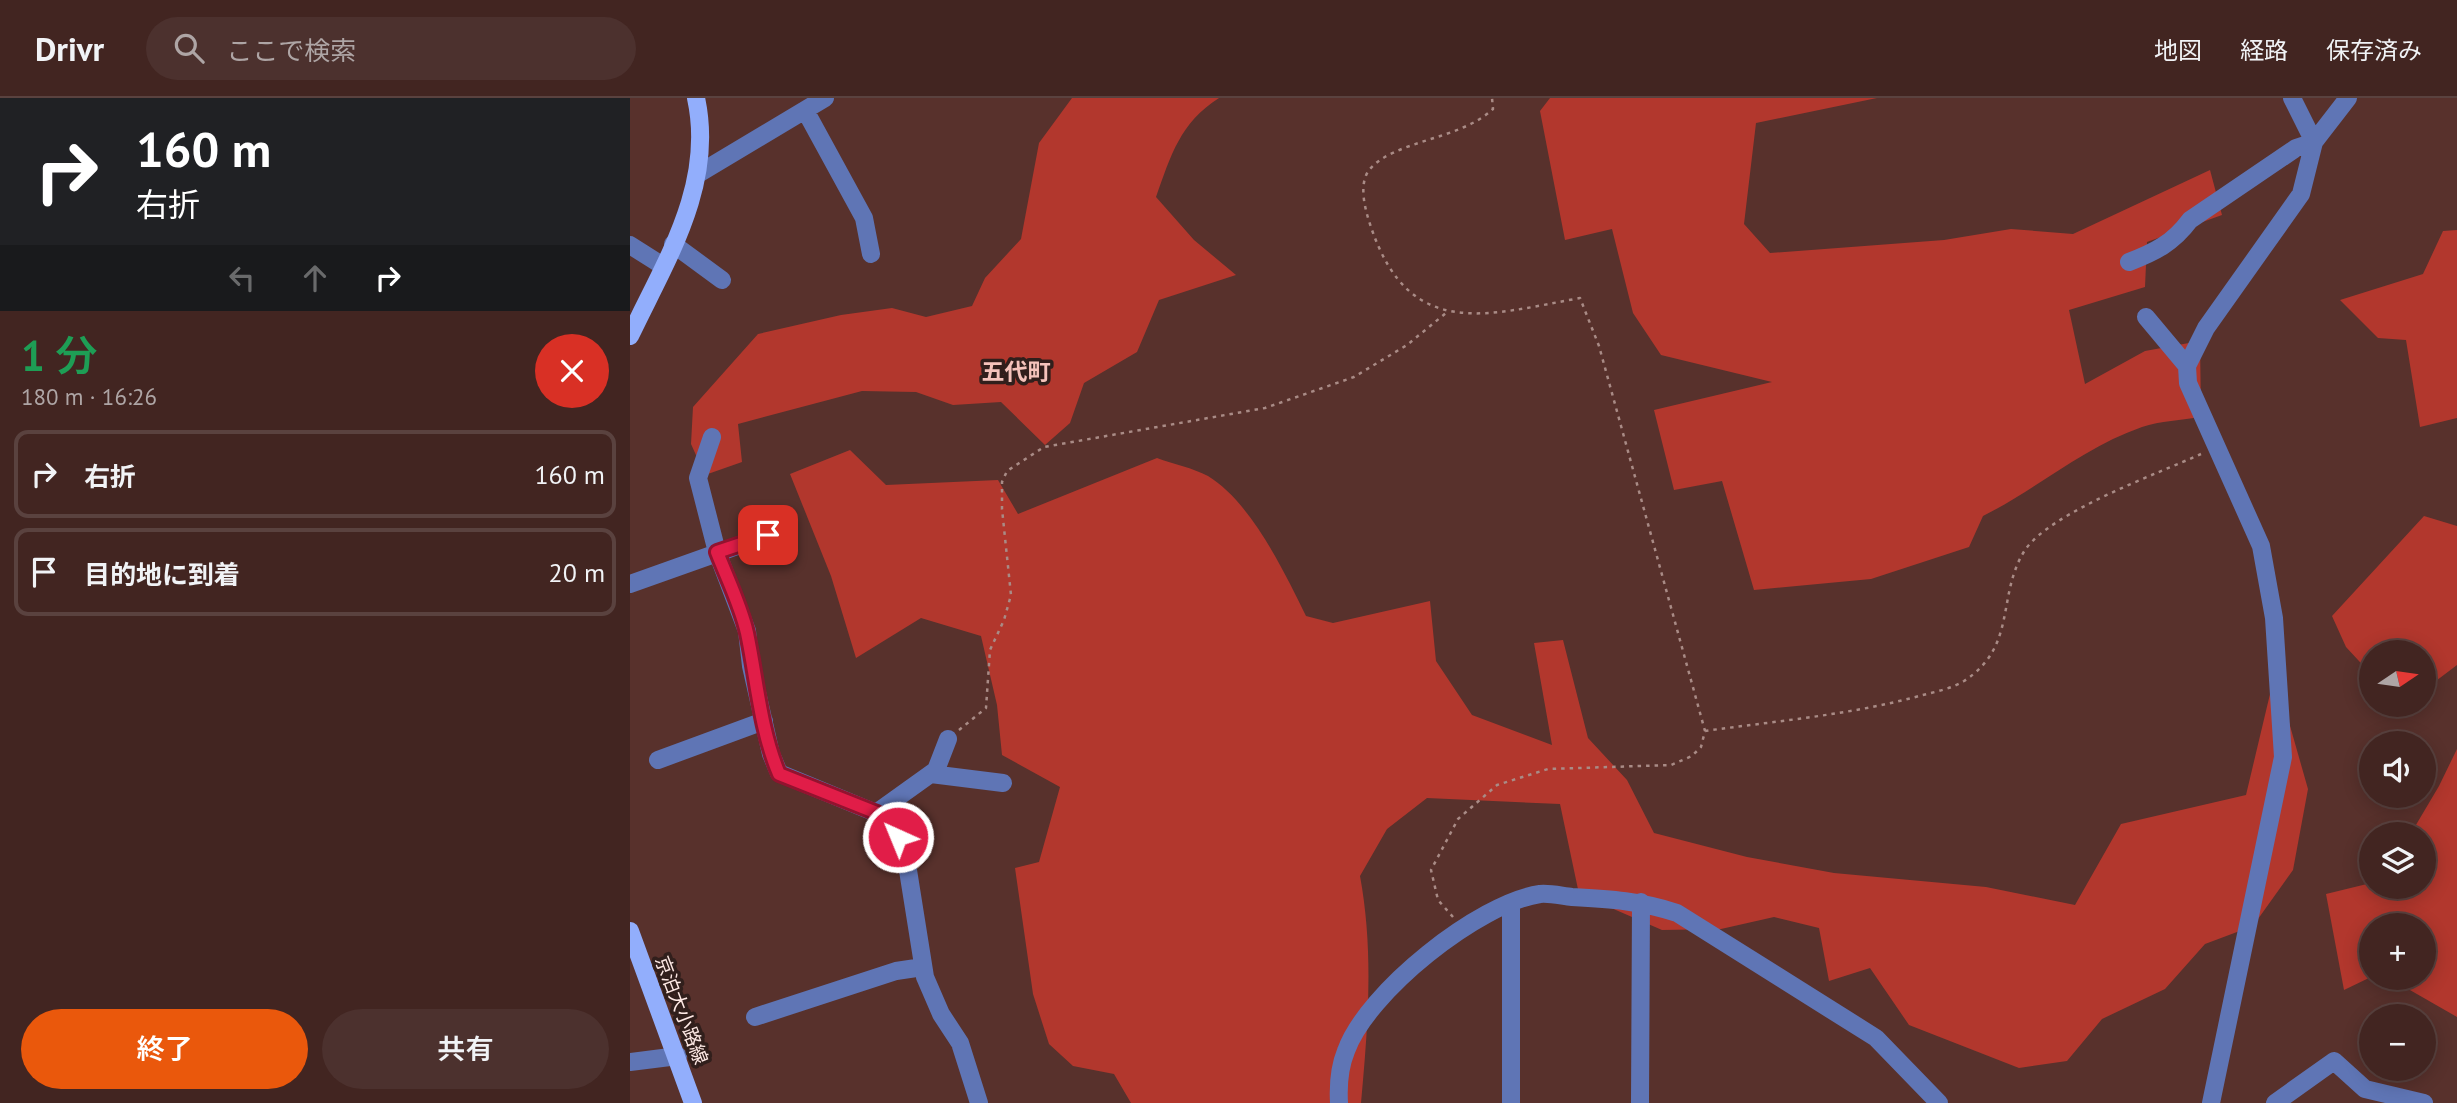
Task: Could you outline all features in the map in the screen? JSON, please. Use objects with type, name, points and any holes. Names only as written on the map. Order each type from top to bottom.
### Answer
[{"type":"main road","points":[[630,336],[693,199],[702,145],[696,98]]},
{"type":"main road","name":"京泊大小路線","points":[[630,931],[693,1103]]},
{"type":"street","points":[[698,174],[825,98]]},
{"type":"street","points":[[2292,98],[2314,142]]},
{"type":"street","points":[[2186,366],[2206,328],[2301,194],[2314,142],[2348,98]]},
{"type":"street","points":[[805,110],[864,218],[871,254]]},
{"type":"street","points":[[2129,262],[2157,251],[2177,237],[2190,220],[2296,148],[2314,142]]},
{"type":"street","points":[[673,244],[722,280]]},
{"type":"street","points":[[630,245],[663,266]]},
{"type":"street","points":[[2146,317],[2186,366],[2188,383],[2215,448],[2261,546],[2274,618],[2283,757],[2211,1103]]},
{"type":"street","points":[[712,437],[698,478],[717,552],[747,631],[771,754],[779,774],[877,813],[898,837],[907,864],[923,967],[941,1014],[960,1043],[979,1103]]},
{"type":"street","points":[[630,584],[768,535]]},
{"type":"street","points":[[658,760],[764,721]]},
{"type":"street","points":[[877,813],[931,774],[945,754],[948,739]]},
{"type":"street","points":[[931,774],[1003,782]]},
{"type":"street","points":[[1339,1103],[1338,1081],[1346,1050],[1365,1016],[1405,971],[1464,929],[1511,904],[1541,894],[1641,902],[1677,913],[1876,1038],[1939,1103]]},
{"type":"street","points":[[1640,1103],[1641,902]]},
{"type":"street","points":[[1511,904],[1511,1103]]},
{"type":"street","points":[[755,1017],[896,971],[923,967]]},
{"type":"street","points":[[630,1062],[678,1056]]},
{"type":"street","points":[[2275,1103],[2334,1061],[2365,1089],[2424,1103]]},
{"type":"path","points":[[1464,929],[1438,900],[1431,870],[1458,819],[1482,797],[1497,785],[1548,769],[1671,765],[1692,756],[1702,747],[1704,731],[1599,346],[1580,298],[1519,309],[1447,312],[1415,299],[1400,285],[1381,257],[1370,225],[1363,183],[1367,172],[1380,159],[1470,126],[1493,109],[1492,98]]},
{"type":"path","points":[[948,739],[986,708],[990,650],[1004,620],[1011,595],[1002,509],[1002,482],[1007,471],[1044,447],[1265,408],[1354,377],[1407,345],[1447,312]]},
{"type":"path","points":[[1704,731],[1888,705],[1965,681],[1992,657],[2004,628],[2014,573],[2026,549],[2041,535],[2089,506],[2215,448]]},
{"type":"shaded area","points":[[1072,98],[1219,98],[1195,118],[1178,141],[1156,197],[1194,240],[1236,275],[1159,300],[1137,352],[1084,383],[1070,423],[1045,445],[1001,402],[953,405],[916,392],[862,391],[738,424],[742,462],[705,475],[691,444],[693,407],[758,334],[841,315],[892,308],[926,317],[972,306],[985,278],[1021,239],[1039,143]]},
{"type":"shaded area","points":[[1550,98],[1877,98],[1756,123],[1744,224],[1770,253],[1944,240],[2011,229],[2073,234],[2210,170],[2222,215],[2147,242],[2145,287],[2069,310],[2085,384],[2145,351],[2200,341],[2201,417],[2149,425],[2121,435],[2080,457],[1983,516],[1969,547],[1871,579],[1754,590],[1722,481],[1674,490],[1654,410],[1772,382],[1661,355],[1633,313],[1612,229],[1565,240],[1540,111]]},
{"type":"shaded area","points":[[2457,230],[2457,418],[2420,427],[2406,340],[2378,338],[2340,300],[2423,274],[2443,231]]},
{"type":"shaded area","points":[[850,450],[886,485],[998,480],[1018,514],[1157,458],[1202,473],[1224,488],[1252,520],[1277,560],[1306,616],[1333,623],[1430,601],[1436,661],[1472,715],[1552,745],[1534,643],[1563,640],[1588,738],[1627,780],[1654,833],[1747,857],[1834,873],[1986,887],[2075,905],[2121,824],[2246,795],[2275,673],[2308,789],[2293,870],[2253,926],[2205,944],[2165,989],[2102,1019],[2067,1061],[2019,1068],[1909,1025],[1870,968],[1829,981],[1819,928],[1774,917],[1721,929],[1662,930],[1579,894],[1560,804],[1427,798],[1387,829],[1360,876],[1368,961],[1361,1103],[1131,1103],[1114,1074],[1073,1066],[1049,1044],[1033,994],[1015,868],[1039,862],[1060,787],[1002,755],[997,705],[981,636],[921,618],[856,658],[831,576],[790,474]]},
{"type":"shaded area","points":[[2424,516],[2457,526],[2457,665],[2436,681],[2436,640],[2359,640],[2359,661],[2346,647],[2332,616]]},
{"type":"shaded area","points":[[2457,749],[2457,1017],[2410,990],[2436,990],[2436,913],[2359,913],[2359,983],[2344,990],[2326,894],[2359,886],[2359,899],[2436,899],[2436,822],[2418,822],[2426,808],[2436,808],[2436,791]]},
{"type":"district","name":"五代町","points":[[1016,372]]},
{"type":"route","points":[[768,535],[717,552],[747,631],[751,666],[771,754],[779,774],[877,813],[898,837]]}]
